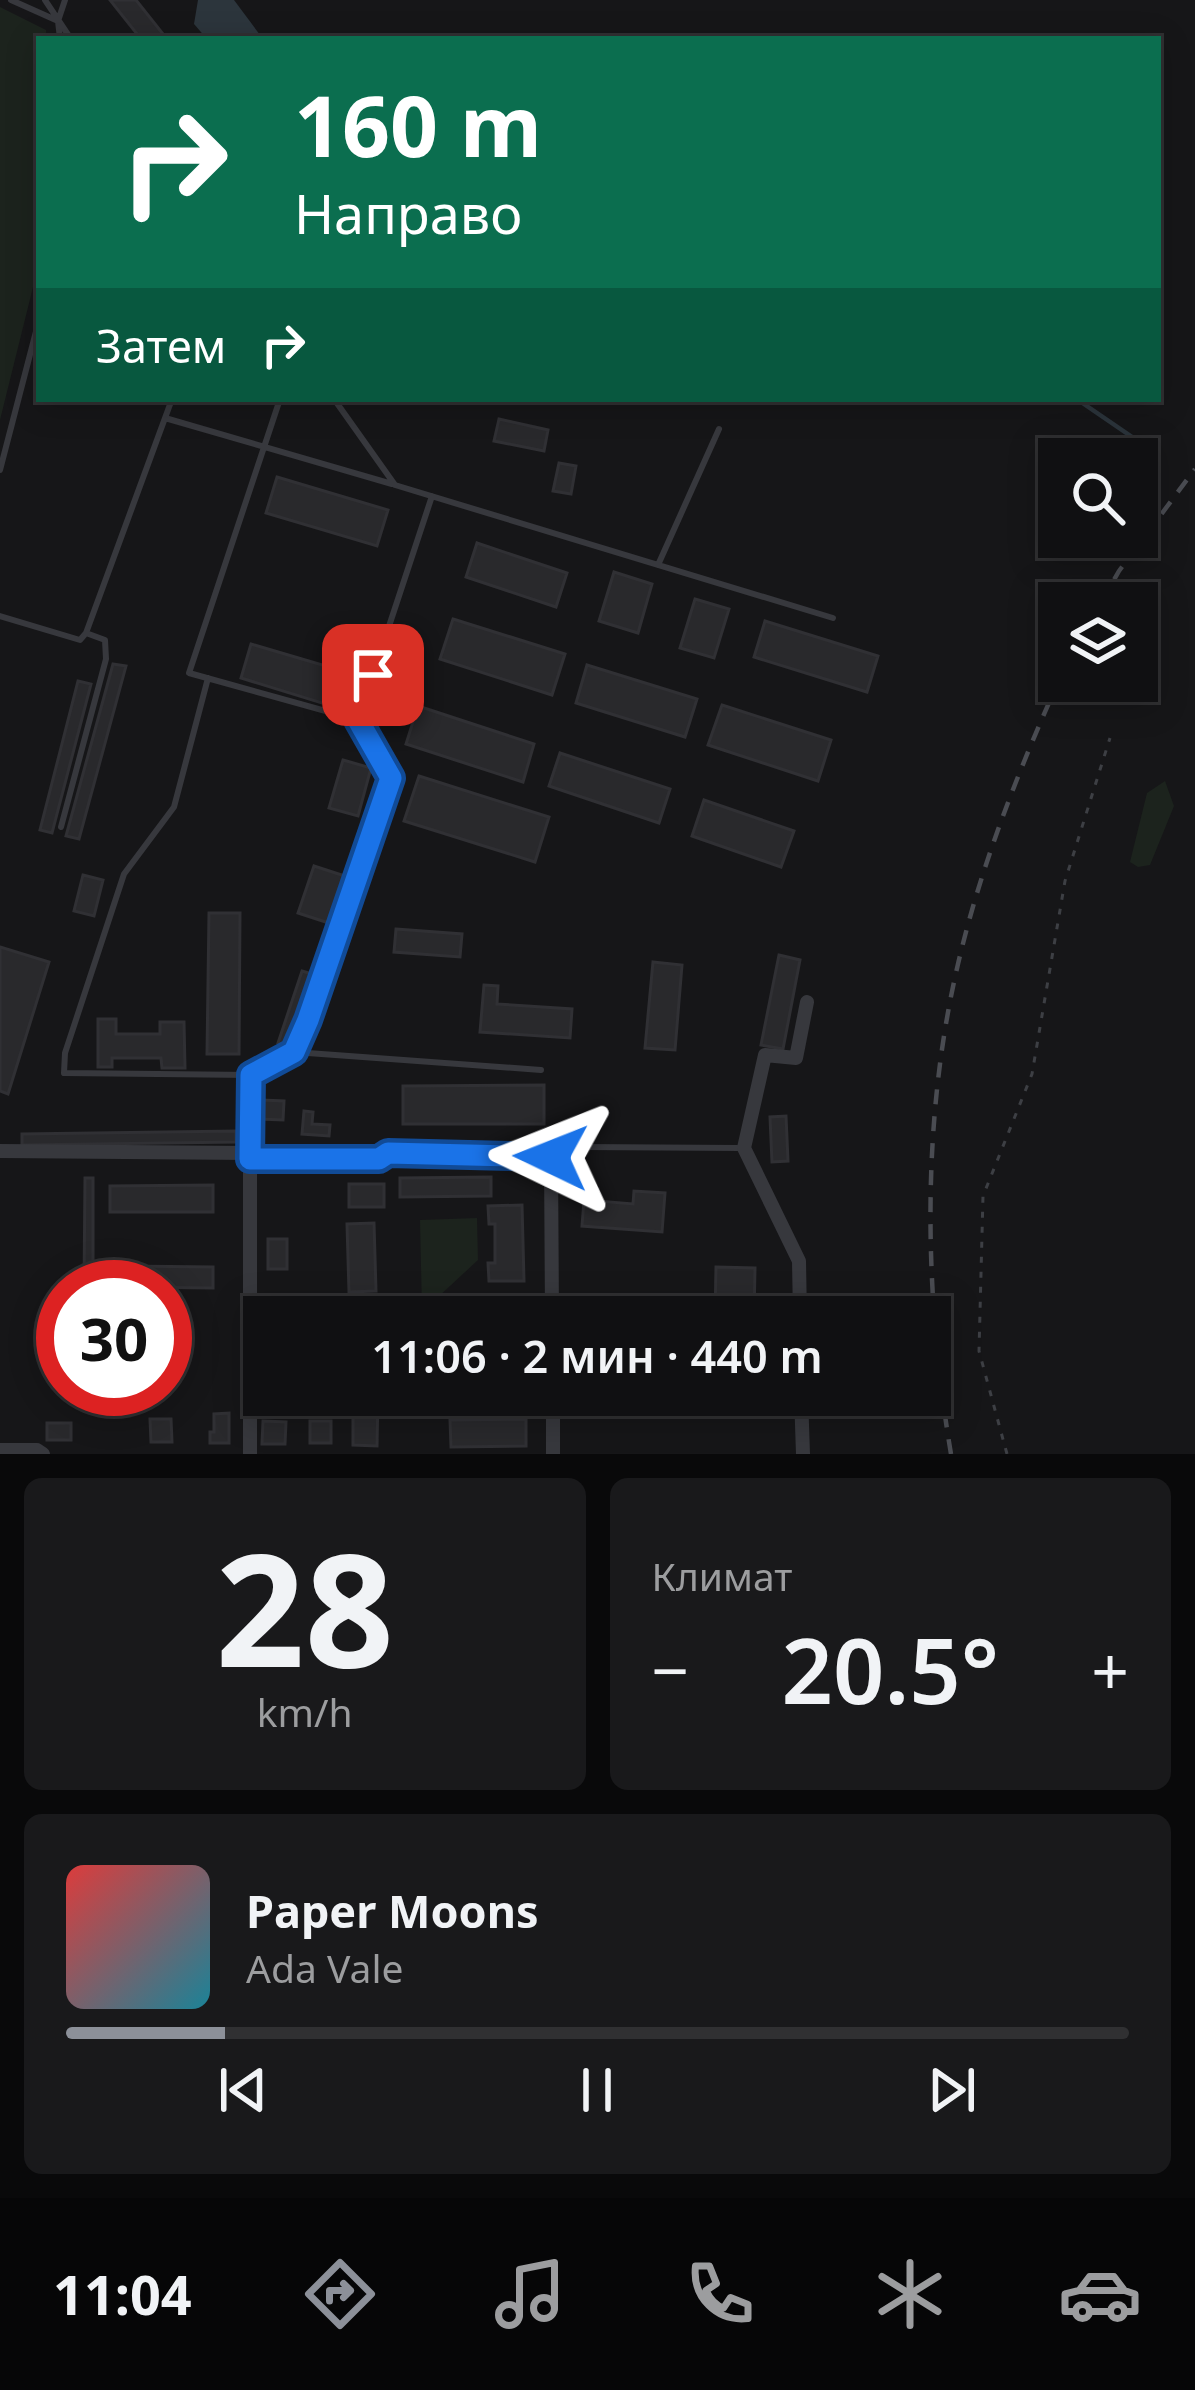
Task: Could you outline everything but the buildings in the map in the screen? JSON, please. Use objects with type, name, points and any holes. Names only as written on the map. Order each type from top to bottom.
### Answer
[{"type":"street","points":[[800,1296],[799,1262],[744,1148],[766,1055],[796,1058],[807,1002]]},
{"type":"street","points":[[0,1151],[379,1159],[388,1153],[551,1157],[552,1296]]},
{"type":"street","points":[[250,1156],[250,1454]]},
{"type":"street","points":[[553,1416],[553,1454]]},
{"type":"street","points":[[802,1416],[803,1454]]},
{"type":"street","points":[[0,1450],[44,1454]]},
{"type":"lane","points":[[11,0],[58,22]]},
{"type":"lane","points":[[45,0],[69,36]]},
{"type":"lane","points":[[60,36],[64,0]]},
{"type":"lane","points":[[0,470],[36,332]]},
{"type":"lane","points":[[0,616],[64,638],[80,640],[86,633],[171,402]]},
{"type":"lane","points":[[279,402],[188,673],[358,720],[391,778],[294,1052]]},
{"type":"lane","points":[[336,402],[395,485]]},
{"type":"lane","points":[[165,418],[832,618]]},
{"type":"lane","points":[[658,565],[719,429]]},
{"type":"lane","points":[[358,720],[432,496]]},
{"type":"lane","points":[[62,827],[106,659],[104,640],[86,633]]},
{"type":"lane","points":[[208,678],[174,807],[124,874],[65,1053],[64,1073],[251,1075],[294,1052],[541,1070]]},
{"type":"lane","points":[[250,1156],[251,1075]]},
{"type":"lane","points":[[582,1147],[744,1148]]},
{"type":"path","points":[[1007,1454],[979,1351],[983,1196],[1032,1074],[1065,881],[1110,738]]},
{"type":"shaded area","points":[[198,0],[234,0],[261,36],[204,36],[194,24]]},
{"type":"shaded area","points":[[0,7],[46,30],[46,36],[36,36],[36,275],[0,420]]},
{"type":"shaded area","points":[[1165,781],[1174,806],[1150,865],[1138,867],[1130,862],[1147,793]]},
{"type":"shaded area","points":[[477,1218],[478,1260],[439,1296],[422,1296],[420,1220]]},
{"type":"waterway","points":[[1081,402],[1134,438]]},
{"type":"railway","points":[[1113,582],[1195,469]]},
{"type":"railway","points":[[951,1454],[936,1332],[930,1208],[946,1024],[989,855],[1050,702]]},
{"type":"route","points":[[373,675],[358,720],[391,778],[294,1052],[251,1075],[250,1159],[379,1159],[388,1153],[551,1157]]}]
